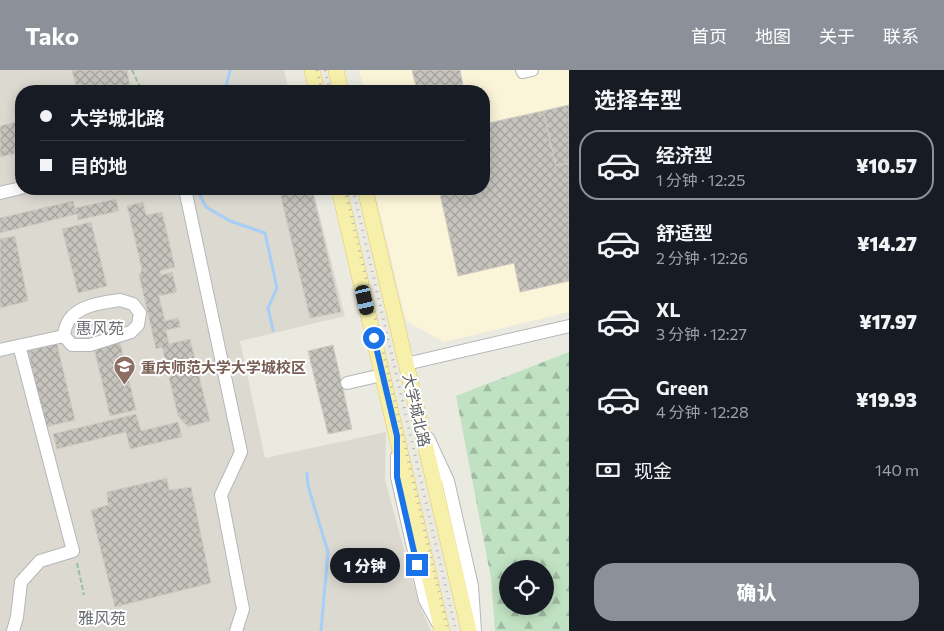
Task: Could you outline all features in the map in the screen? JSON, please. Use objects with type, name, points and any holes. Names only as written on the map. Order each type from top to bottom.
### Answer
[{"type":"main road","points":[[312,70],[315,85]]},
{"type":"main road","points":[[336,70],[340,85]]},
{"type":"main road","name":"大学城北路","points":[[340,195],[442,631]]},
{"type":"main road","name":"大学城北路","points":[[365,195],[469,631]]},
{"type":"street","points":[[522,70],[523,72],[532,70]]},
{"type":"street","points":[[0,193],[15,189]]},
{"type":"street","points":[[186,195],[241,452],[221,495],[242,609],[236,631]]},
{"type":"street","points":[[120,300],[133,304],[140,313],[138,325],[131,332],[98,343],[72,345],[64,336],[65,326],[71,317],[81,309],[99,303],[120,300]]},
{"type":"street","points":[[406,364],[569,326]]},
{"type":"street","points":[[0,350],[64,336]]},
{"type":"street","points":[[13,631],[17,617],[21,582],[40,561],[74,551],[21,353]]},
{"type":"street","points":[[348,383],[382,375]]},
{"type":"street","points":[[420,420],[448,481],[472,586],[475,631]]},
{"type":"path","points":[[132,70],[139,85]]},
{"type":"path","points":[[74,551],[84,595]]},
{"type":"shaded area","name":"重庆师范大学大学城校区","points":[[0,70],[284,70],[288,85],[15,85],[15,195],[315,195],[345,316],[240,341],[265,458],[386,432],[385,480],[419,604],[431,631],[0,631]]},
{"type":"shaded area","points":[[359,70],[569,70],[569,312],[444,342],[406,321],[375,195],[490,195],[490,85],[363,85]]},
{"type":"green space","points":[[569,352],[569,631],[495,631],[491,578],[456,396]]},
{"type":"building","points":[[72,70],[127,70],[130,85],[76,85]]},
{"type":"building","points":[[412,70],[460,70],[463,85],[416,85]]},
{"type":"building","points":[[569,105],[569,163],[556,166],[543,111]]},
{"type":"building","points":[[543,111],[556,166],[569,163],[569,281],[520,292],[514,263],[458,276],[440,195],[490,195],[490,123]]},
{"type":"building","points":[[15,122],[15,153],[0,157],[0,126]]},
{"type":"building","points":[[280,195],[313,195],[341,312],[310,318]]},
{"type":"building","points":[[116,199],[119,211],[78,220],[77,214],[0,233],[0,218],[73,201],[75,208]]},
{"type":"building","points":[[143,202],[146,215],[162,212],[175,267],[160,271],[161,275],[172,272],[177,292],[159,296],[165,321],[178,318],[181,327],[166,330],[169,344],[190,339],[210,421],[188,427],[178,416],[162,347],[156,349],[139,275],[142,270],[127,206]]},
{"type":"building","points":[[91,222],[107,286],[78,293],[62,229]]},
{"type":"building","points":[[15,236],[28,301],[0,308],[0,239]]},
{"type":"building","points":[[120,342],[136,410],[110,416],[94,348]]},
{"type":"building","points":[[57,344],[75,420],[45,427],[28,351]]},
{"type":"building","points":[[333,345],[352,429],[328,434],[308,351]]},
{"type":"building","points":[[136,414],[141,431],[178,422],[182,437],[130,449],[126,432],[57,449],[53,434]]},
{"type":"building","points":[[167,478],[169,490],[191,487],[211,583],[115,607],[91,510],[108,505],[107,492]]},
{"type":"waterway","points":[[226,85],[230,70]]},
{"type":"waterway","points":[[200,195],[206,207],[230,221],[265,233],[277,288],[268,308],[273,330]]},
{"type":"waterway","points":[[307,473],[308,486],[328,552],[321,631]]},
{"type":"railway","points":[[317,70],[321,85]]},
{"type":"railway","points":[[325,70],[329,85]]},
{"type":"railway","points":[[346,195],[448,631]]},
{"type":"railway","points":[[354,195],[456,631]]},
{"type":"place","name":"重庆师范大学大学城校区","points":[[125,386]]},
{"type":"district","name":"惠风苑","points":[[100,327]]},
{"type":"district","name":"雅风苑","points":[[102,617]]},
{"type":"route","points":[[374,338],[397,436],[397,477],[417,565]]}]
